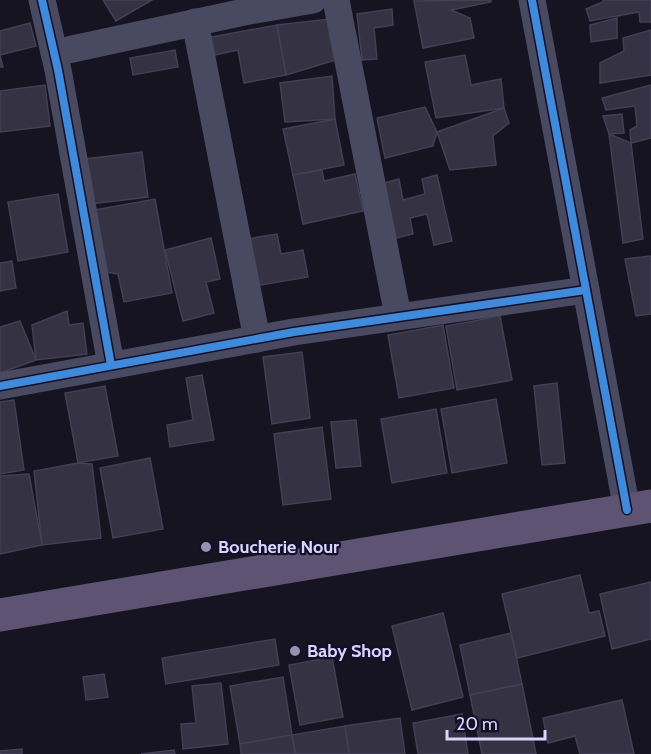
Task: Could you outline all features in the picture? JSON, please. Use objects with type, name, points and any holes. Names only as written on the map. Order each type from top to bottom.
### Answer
[{"type":"main road","points":[[0,615],[639,508]]},
{"type":"street","points":[[42,0],[54,53],[111,365]]},
{"type":"street","points":[[54,53],[195,22],[243,6],[313,0]]},
{"type":"street","points":[[336,0],[398,316]]},
{"type":"street","points":[[532,0],[586,290],[639,508]]},
{"type":"street","points":[[195,22],[257,339]]},
{"type":"street","points":[[0,386],[257,339],[398,316],[586,290]]},
{"type":"building","points":[[103,0],[152,0],[116,21]]},
{"type":"building","points":[[491,0],[491,2],[451,10],[470,18],[474,38],[423,48],[414,1]]},
{"type":"building","points":[[603,0],[651,0],[651,22],[640,22],[639,12],[590,21],[586,9]]},
{"type":"building","points":[[392,9],[393,25],[374,28],[377,59],[362,60],[357,14]]},
{"type":"building","points":[[617,18],[617,38],[591,42],[590,25]]},
{"type":"building","points":[[330,19],[339,59],[286,75],[277,25]]},
{"type":"building","points":[[30,23],[36,46],[0,55],[0,31]]},
{"type":"building","points":[[277,25],[286,75],[244,83],[238,50],[214,55],[211,37]]},
{"type":"building","points":[[651,30],[651,75],[600,83],[600,63],[624,51],[623,38]]},
{"type":"building","points":[[175,50],[178,67],[133,75],[130,58]]},
{"type":"building","points":[[465,55],[471,85],[501,79],[504,108],[436,118],[425,62]]},
{"type":"building","points":[[332,76],[335,119],[285,122],[280,83]]},
{"type":"building","points":[[45,85],[50,126],[0,132],[0,91]]},
{"type":"building","points":[[651,85],[651,138],[631,143],[630,130],[637,126],[635,106],[606,110],[602,98]]},
{"type":"building","points":[[425,107],[437,132],[433,146],[385,158],[377,118]]},
{"type":"building","points":[[504,108],[509,123],[493,136],[496,165],[450,170],[437,132]]},
{"type":"building","points":[[622,114],[624,133],[609,134],[603,116]]},
{"type":"building","points":[[335,119],[344,165],[293,175],[283,129]]},
{"type":"building","points":[[609,134],[631,143],[643,239],[623,243]]},
{"type":"building","points":[[142,152],[148,197],[91,204],[85,159]]},
{"type":"building","points":[[322,170],[324,181],[355,174],[363,211],[303,224],[293,175]]},
{"type":"building","points":[[437,175],[452,241],[434,245],[427,214],[410,218],[413,234],[396,238],[384,183],[399,179],[403,200],[425,194],[422,179]]},
{"type":"building","points":[[58,194],[68,252],[18,261],[8,202]]},
{"type":"building","points":[[155,199],[172,293],[124,302],[118,274],[106,272],[94,210]]},
{"type":"building","points":[[277,234],[281,254],[303,250],[308,277],[255,286],[247,239]]},
{"type":"building","points":[[211,238],[220,279],[206,282],[214,313],[183,321],[165,250]]},
{"type":"building","points":[[651,256],[651,314],[636,316],[625,259]]},
{"type":"building","points":[[12,261],[16,288],[0,291],[0,263]]},
{"type":"building","points":[[67,311],[69,325],[83,323],[87,354],[36,360],[32,325]]},
{"type":"building","points":[[500,316],[512,380],[457,390],[446,326]]},
{"type":"building","points":[[20,321],[36,360],[0,373],[0,327]]},
{"type":"building","points":[[443,325],[454,388],[399,398],[388,335]]},
{"type":"building","points":[[302,352],[310,418],[272,424],[263,357]]},
{"type":"building","points":[[202,375],[214,440],[170,447],[167,425],[193,420],[186,378]]},
{"type":"building","points":[[557,383],[565,463],[542,465],[534,386]]},
{"type":"building","points":[[105,386],[118,456],[78,463],[65,393]]},
{"type":"building","points":[[496,399],[507,463],[452,473],[441,409]]},
{"type":"building","points":[[14,400],[24,470],[0,474],[0,402]]},
{"type":"building","points":[[436,409],[447,473],[392,483],[381,419]]},
{"type":"building","points":[[356,420],[361,466],[336,468],[331,422]]},
{"type":"building","points":[[322,427],[331,499],[283,505],[274,434]]},
{"type":"building","points":[[150,458],[163,529],[113,538],[100,468]]},
{"type":"building","points":[[78,463],[92,464],[101,538],[42,545],[34,471]]},
{"type":"building","points":[[29,474],[42,545],[0,554],[0,476]]},
{"type":"building","points":[[580,575],[589,613],[599,611],[605,636],[517,658],[502,594]]},
{"type":"building","points":[[651,582],[651,639],[612,649],[600,594]]},
{"type":"building","points":[[443,613],[463,697],[412,710],[392,626]]},
{"type":"building","points":[[511,633],[522,684],[470,695],[460,645]]},
{"type":"building","points":[[275,639],[279,665],[166,684],[162,658]]},
{"type":"building","points":[[332,657],[343,717],[300,725],[289,665]]},
{"type":"building","points":[[104,674],[108,697],[86,700],[83,677]]},
{"type":"building","points":[[283,677],[292,735],[240,744],[230,686]]},
{"type":"building","points":[[221,683],[228,744],[183,749],[181,724],[196,723],[192,686]]},
{"type":"building","points":[[522,684],[536,754],[482,754],[470,695]]},
{"type":"building","points":[[622,700],[634,754],[580,754],[575,736],[548,743],[543,718]]},
{"type":"building","points":[[462,714],[468,754],[418,754],[413,723]]},
{"type":"building","points":[[400,718],[405,754],[349,754],[345,726]]},
{"type":"building","points":[[345,726],[349,754],[296,754],[292,735]]},
{"type":"building","points":[[292,735],[295,754],[241,754],[240,744]]},
{"type":"building","points":[[22,749],[22,754],[0,754],[0,751]]},
{"type":"building","points":[[174,750],[175,754],[141,754]]},
{"type":"cycle path","points":[[42,0],[58,70],[111,365]]},
{"type":"cycle path","points":[[532,0],[627,510]]},
{"type":"cycle path","points":[[0,386],[294,332],[586,290]]},
{"type":"place","name":"Boucherie Nour","points":[[206,547]]},
{"type":"place","name":"Baby Shop","points":[[295,651]]}]
